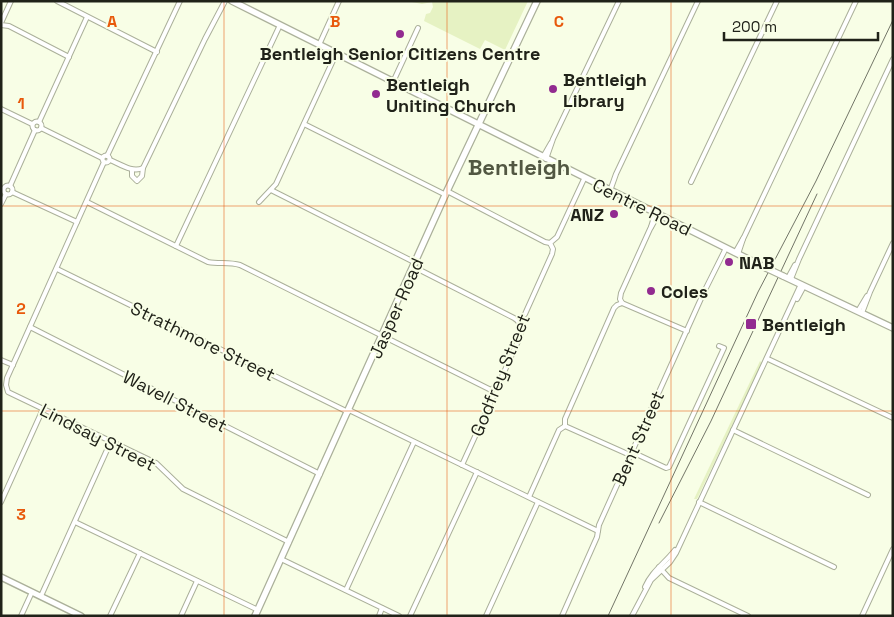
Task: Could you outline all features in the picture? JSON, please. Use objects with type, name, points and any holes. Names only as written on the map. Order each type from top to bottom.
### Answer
[{"type":"main road","name":"Centre Road","points":[[232,1],[584,179],[893,328]]},
{"type":"main road","name":"Jasper Road","points":[[256,613],[383,336],[446,193],[537,1]]},
{"type":"street","points":[[11,1],[1,24],[9,26],[68,57]]},
{"type":"street","points":[[56,1],[157,52]]},
{"type":"street","points":[[38,122],[41,124],[41,128],[107,163],[180,1]]},
{"type":"street","points":[[132,170],[132,176],[137,181],[142,176],[143,168],[225,1]]},
{"type":"street","points":[[319,45],[339,1]]},
{"type":"street","points":[[544,158],[619,1]]},
{"type":"street","points":[[608,190],[698,1]]},
{"type":"street","points":[[691,182],[777,1]]},
{"type":"street","points":[[736,253],[856,1]]},
{"type":"street","points":[[38,122],[87,17]]},
{"type":"street","points":[[176,246],[280,25]]},
{"type":"street","points":[[393,82],[418,28]]},
{"type":"street","points":[[259,202],[276,184],[336,54]]},
{"type":"street","points":[[787,278],[799,259],[893,59]]},
{"type":"street","points":[[1,109],[32,124],[32,128],[35,130]]},
{"type":"street","points":[[32,124],[36,121],[38,122]]},
{"type":"street","points":[[304,124],[550,243]]},
{"type":"street","points":[[35,130],[41,128]]},
{"type":"street","points":[[12,192],[10,186],[35,130]]},
{"type":"street","points":[[108,158],[132,170],[137,171],[143,168]]},
{"type":"street","points":[[1,360],[13,365],[57,269],[103,160]]},
{"type":"street","name":"Godfrey Street","points":[[462,465],[493,397],[492,390],[499,384],[520,337],[521,329],[518,321],[524,315],[552,254],[553,249],[550,243],[557,236],[584,179]]},
{"type":"street","points":[[6,194],[3,192],[2,187],[10,186]]},
{"type":"street","points":[[271,190],[518,321]]},
{"type":"street","points":[[1,204],[6,194],[12,192],[77,222]]},
{"type":"street","points":[[86,202],[208,262],[216,264],[229,262],[240,265],[492,390]]},
{"type":"street","points":[[622,304],[621,294],[657,215]]},
{"type":"street","points":[[860,312],[893,243]]},
{"type":"street","name":"Bent Street","points":[[562,616],[597,538],[599,525],[724,248]]},
{"type":"street","name":"Strathmore Street","points":[[57,269],[598,531]]},
{"type":"street","points":[[632,616],[651,575],[660,569],[678,547],[803,285]]},
{"type":"street","points":[[529,497],[559,430],[564,426],[565,419],[614,308],[622,304],[687,332]]},
{"type":"street","name":"Wavell Street","points":[[30,328],[320,474]]},
{"type":"street","points":[[564,426],[666,468],[669,467],[724,348],[719,346]]},
{"type":"street","points":[[768,359],[893,418]]},
{"type":"street","name":"Lindsay Street","points":[[13,365],[7,378],[8,392],[156,463],[183,489],[289,542]]},
{"type":"street","points":[[1,502],[43,409]]},
{"type":"street","points":[[733,430],[868,495]]},
{"type":"street","points":[[41,596],[111,441]]},
{"type":"street","points":[[346,590],[414,442]]},
{"type":"street","points":[[410,616],[477,472]]},
{"type":"street","points":[[486,616],[538,502]]},
{"type":"street","points":[[698,502],[834,567]]},
{"type":"street","points":[[75,522],[197,581],[256,613]]},
{"type":"street","points":[[862,616],[893,549]]},
{"type":"street","points":[[110,616],[140,553]]},
{"type":"street","points":[[281,559],[399,616]]},
{"type":"street","points":[[660,569],[668,578],[748,616]]},
{"type":"street","points":[[1,577],[81,616]]},
{"type":"street","points":[[181,616],[197,581]]},
{"type":"street","points":[[21,616],[32,592]]},
{"type":"street","points":[[379,616],[382,608]]},
{"type":"green space","points":[[407,1],[528,1],[505,50],[485,40],[480,49],[424,21],[426,14],[430,13],[433,7],[432,2],[422,4]]},
{"type":"green space","points":[[760,361],[762,363],[697,499],[694,499]]},
{"type":"railway","points":[[608,616],[758,292],[816,181],[893,20]]},
{"type":"railway","points":[[659,523],[711,421],[817,194]]},
{"type":"place","name":"Bentleigh Senior Citizens Centre","points":[[400,34]]},
{"type":"place","name":"Bentleigh Library","points":[[553,89]]},
{"type":"place","name":"Bentleigh Uniting Church","points":[[376,94]]},
{"type":"place","name":"ANZ","points":[[614,214]]},
{"type":"place","name":"NAB","points":[[729,262]]},
{"type":"place","name":"Coles","points":[[651,291]]},
{"type":"place","name":"Bentleigh","points":[[751,324]]},
{"type":"district","name":"Bentleigh","points":[[519,167]]}]
